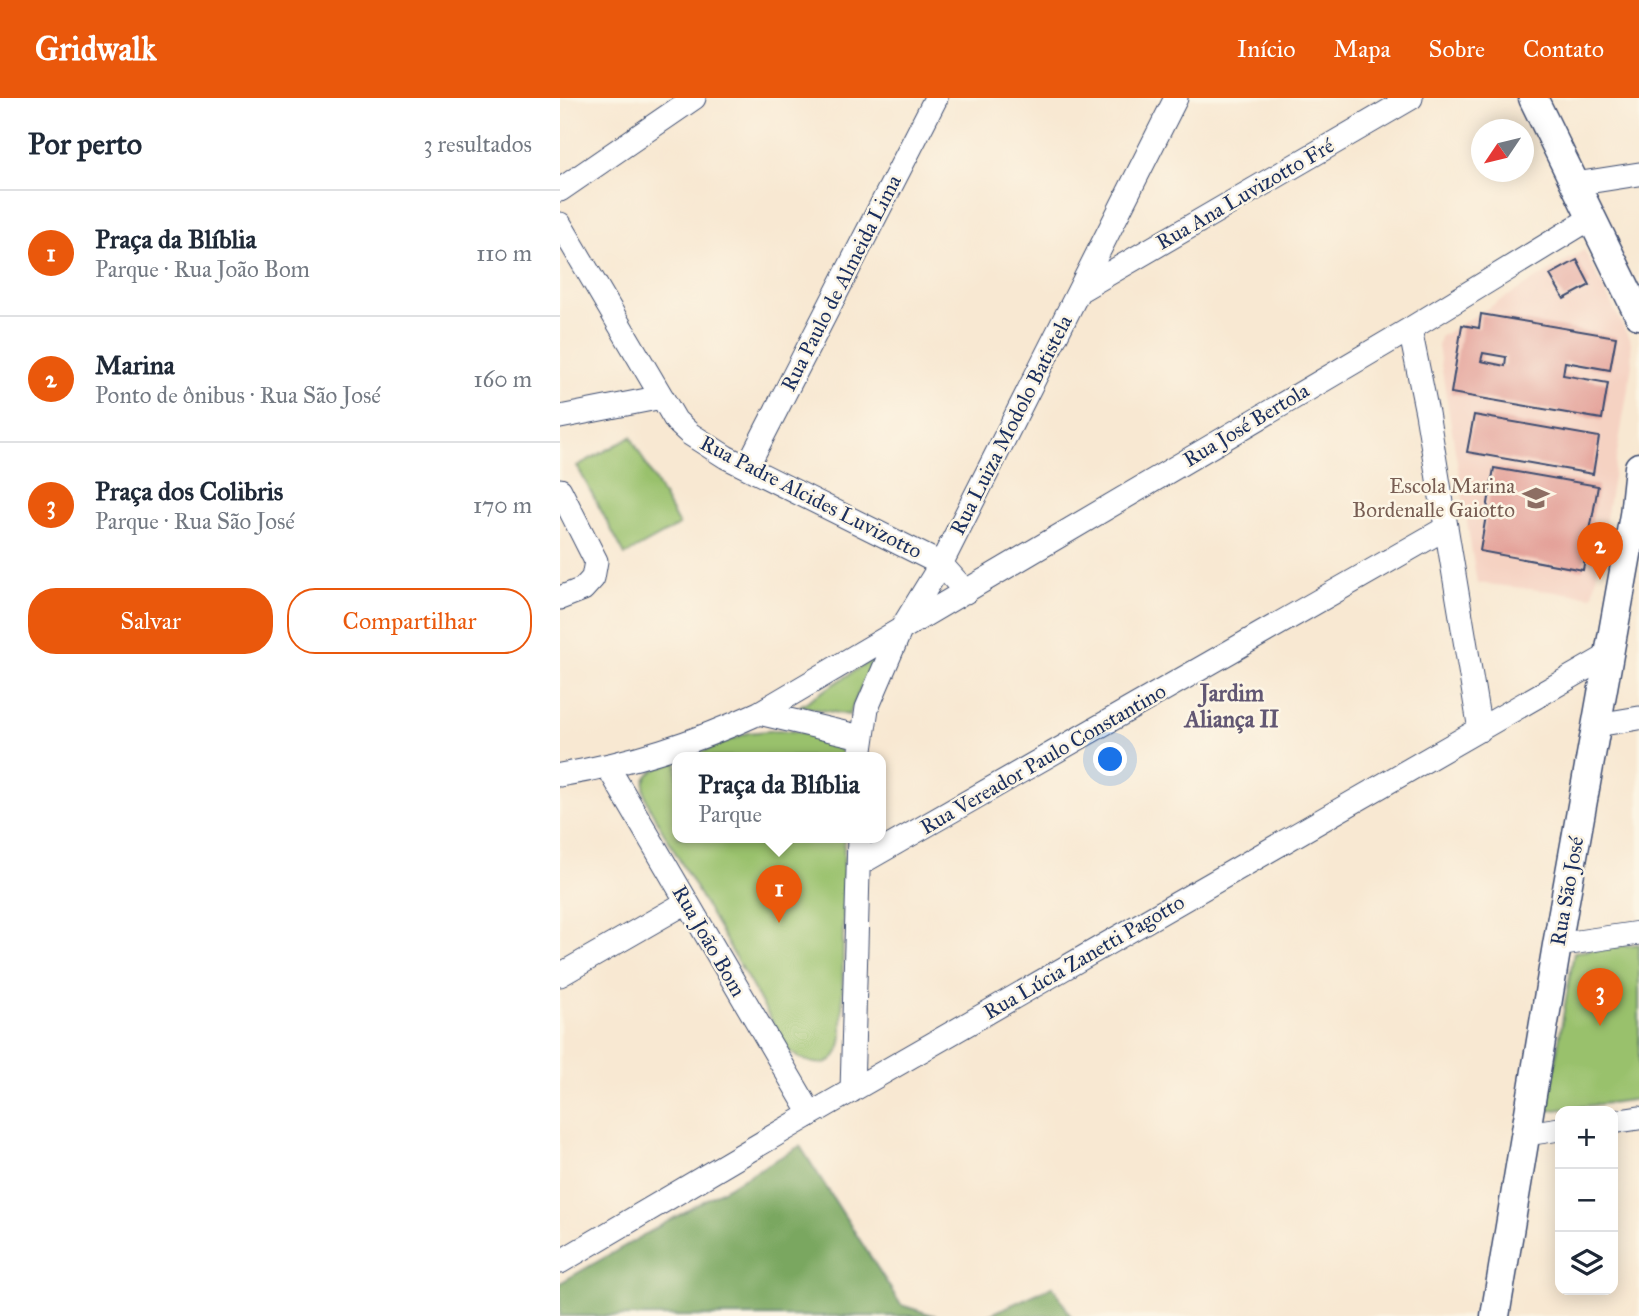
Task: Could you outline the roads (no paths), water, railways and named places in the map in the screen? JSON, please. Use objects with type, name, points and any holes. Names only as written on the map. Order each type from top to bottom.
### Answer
[{"type":"street","points":[[560,190],[694,98]]},
{"type":"street","name":"Rua Paulo de Almeida Lima","points":[[747,467],[936,98]]},
{"type":"street","name":"Rua Luiza Modolo Batistela","points":[[861,747],[867,708],[900,631],[941,564],[1176,98]]},
{"type":"street","name":"Rua Ana Luvizotto Fré","points":[[1079,290],[1411,98]]},
{"type":"street","points":[[1533,98],[1639,315]]},
{"type":"street","points":[[1574,184],[1639,173]]},
{"type":"street","name":"Rua José Bertola","points":[[560,775],[608,767],[657,754],[707,737],[759,713],[1410,329],[1591,218]]},
{"type":"street","name":"Rua Padre Alcides Luvizotto","points":[[560,225],[676,421],[690,435],[747,467],[941,564],[966,592]]},
{"type":"street","points":[[1410,329],[1480,730]]},
{"type":"street","points":[[560,417],[662,397]]},
{"type":"street","name":"Rua São José","points":[[1495,1316],[1557,945],[1636,515],[1639,467]]},
{"type":"street","points":[[560,490],[596,561],[593,578],[583,589],[560,598]]},
{"type":"street","name":"Rua Vereador Paulo Constantino","points":[[859,864],[1446,528]]},
{"type":"street","name":"Rua Lúcia Zanetti Pagotto","points":[[560,1262],[811,1114],[1609,655]]},
{"type":"street","points":[[759,713],[861,747]]},
{"type":"street","points":[[1597,725],[1639,718]]},
{"type":"street","name":"Rua João Bom","points":[[608,767],[811,1114]]},
{"type":"street","points":[[852,1091],[859,843]]},
{"type":"street","points":[[560,975],[687,902]]},
{"type":"street","points":[[1557,945],[1639,933]]},
{"type":"street","points":[[1618,1121],[1639,1118]]},
{"type":"street","points":[[1526,1134],[1555,1130]]},
{"type":"place","name":"Escola Marina Bordenalle Gaiotto","points":[[1536,498]]},
{"type":"place","name":"Marina","points":[[1600,580]]},
{"type":"place","name":"Praça da Blíblia","points":[[779,923]]},
{"type":"place","name":"Praça dos Colibris","points":[[1600,1026]]},
{"type":"district","name":"Jardim Aliança II","points":[[1232,706]]}]
